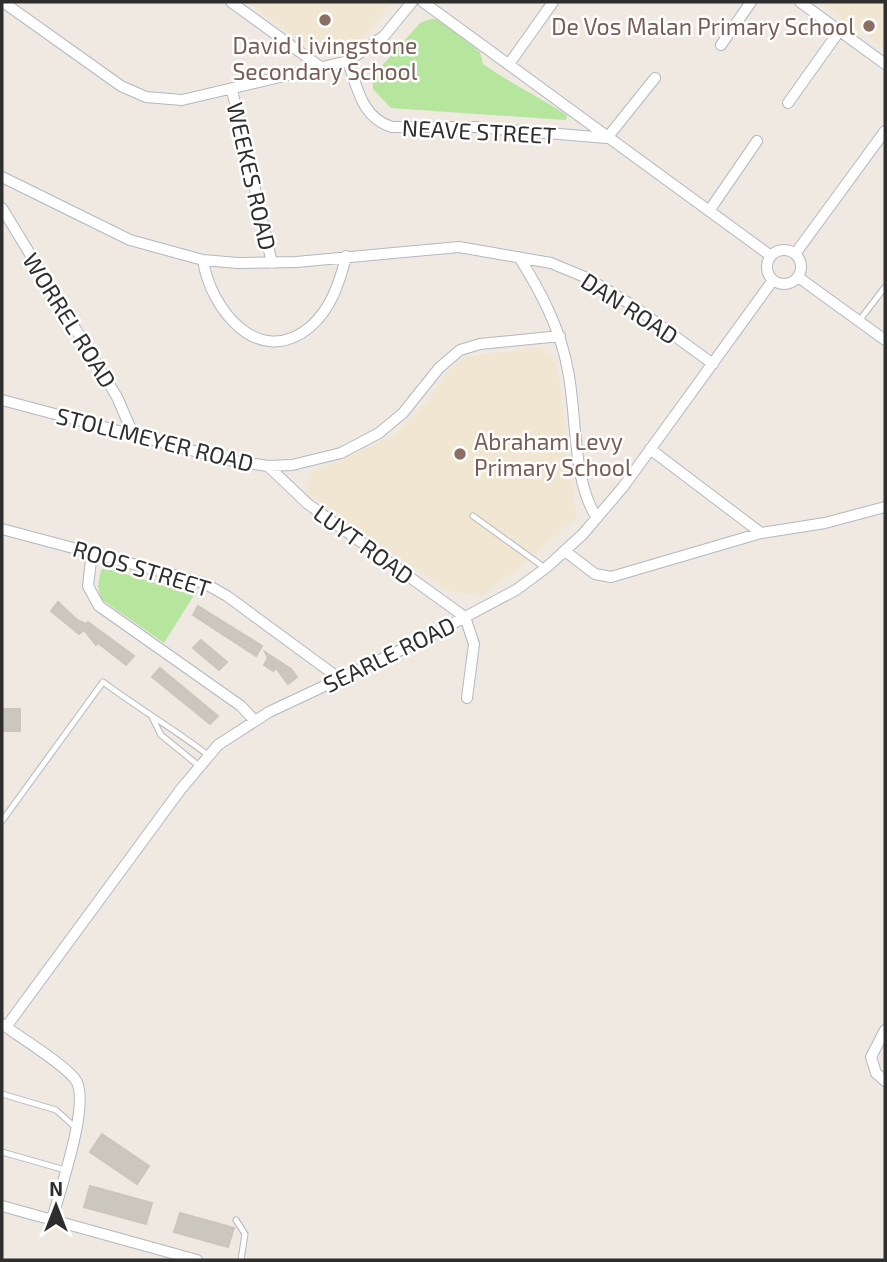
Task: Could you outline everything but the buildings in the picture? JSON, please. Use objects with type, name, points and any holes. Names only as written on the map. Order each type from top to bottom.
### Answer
[{"type":"street","points":[[3,2],[103,74],[138,95],[181,100],[348,61],[377,42],[412,2]]},
{"type":"street","points":[[231,2],[321,68]]},
{"type":"street","name":"NEAVE STREET","points":[[423,2],[771,256]]},
{"type":"street","points":[[509,64],[552,2]]},
{"type":"street","points":[[721,45],[751,2]]},
{"type":"street","points":[[800,2],[885,64]]},
{"type":"street","points":[[788,103],[840,30]]},
{"type":"street","name":"NEAVE STREET","points":[[348,61],[366,110],[379,123],[392,127],[475,127],[607,138]]},
{"type":"street","points":[[607,138],[655,78]]},
{"type":"street","name":"WEEKES ROAD","points":[[232,90],[272,263]]},
{"type":"street","points":[[795,254],[885,131]]},
{"type":"street","points":[[709,211],[757,141]]},
{"type":"street","name":"DAN ROAD","points":[[2,177],[130,240],[203,260],[272,263],[459,247],[551,264],[587,278],[635,307],[713,364]]},
{"type":"street","name":"WORREL ROAD","points":[[2,208],[117,397],[133,434]]},
{"type":"street","points":[[786,250],[795,254],[802,265],[798,277],[789,284],[773,280],[767,271],[771,256],[786,250]]},
{"type":"street","points":[[203,260],[207,284],[226,314],[248,334],[275,339],[298,334],[323,312],[338,285],[346,256]]},
{"type":"street","points":[[519,257],[560,336],[570,382],[584,494],[597,518]]},
{"type":"street","points":[[798,277],[885,340]]},
{"type":"street","name":"SEARLE ROAD","points":[[4,1026],[208,755],[254,720],[465,617],[516,590],[545,568],[597,518],[773,280]]},
{"type":"street","name":"STOLLMEYER ROAD","points":[[2,400],[228,460],[268,466],[314,461],[369,440],[404,413],[439,368],[460,350],[480,344],[560,336]]},
{"type":"street","points":[[650,449],[761,533]]},
{"type":"street","name":"LUYT ROAD","points":[[268,466],[308,504],[465,617]]},
{"type":"street","points":[[565,551],[595,574],[611,577],[761,533],[825,523],[885,507]]},
{"type":"street","name":"ROOS STREET","points":[[2,528],[191,578],[216,589],[340,679]]},
{"type":"street","points":[[92,552],[88,586],[99,606],[241,706],[254,720]]},
{"type":"street","points":[[465,617],[474,644],[467,698]]},
{"type":"street","points":[[4,1026],[76,1081],[82,1100],[52,1220]]},
{"type":"street","points":[[885,1031],[873,1049],[873,1068],[885,1081]]},
{"type":"street","points":[[2,1206],[197,1260]]},
{"type":"lane","points":[[859,321],[885,287]]},
{"type":"lane","points":[[472,516],[545,568]]},
{"type":"lane","points":[[2,821],[103,682],[153,719],[167,723],[208,755]]},
{"type":"lane","points":[[153,719],[161,735],[198,766]]},
{"type":"lane","points":[[2,1094],[56,1110],[76,1128]]},
{"type":"lane","points":[[2,1152],[65,1170]]},
{"type":"lane","points":[[236,1220],[245,1234],[241,1260]]},
{"type":"shaded area","name":"David Livingstone Secondary School","points":[[247,2],[392,2],[363,38],[330,49],[300,41]]},
{"type":"shaded area","name":"De Vos Malan Primary School","points":[[820,2],[885,2],[885,49]]},
{"type":"shaded area","name":"Abraham Levy Primary School","points":[[541,347],[557,361],[576,517],[531,558],[482,596],[446,590],[305,491],[312,472],[392,437],[429,400],[452,366],[464,357]]},
{"type":"green space","points":[[439,19],[480,52],[483,64],[567,115],[566,120],[391,108],[373,89],[373,76],[420,23]]},
{"type":"green space","points":[[105,568],[194,595],[164,643],[101,599],[98,586],[101,570]]},
{"type":"place","name":"David Livingstone Secondary School","points":[[325,20]]},
{"type":"place","name":"De Vos Malan Primary School","points":[[869,26]]},
{"type":"place","name":"Abraham Levy Primary School","points":[[460,454]]}]
